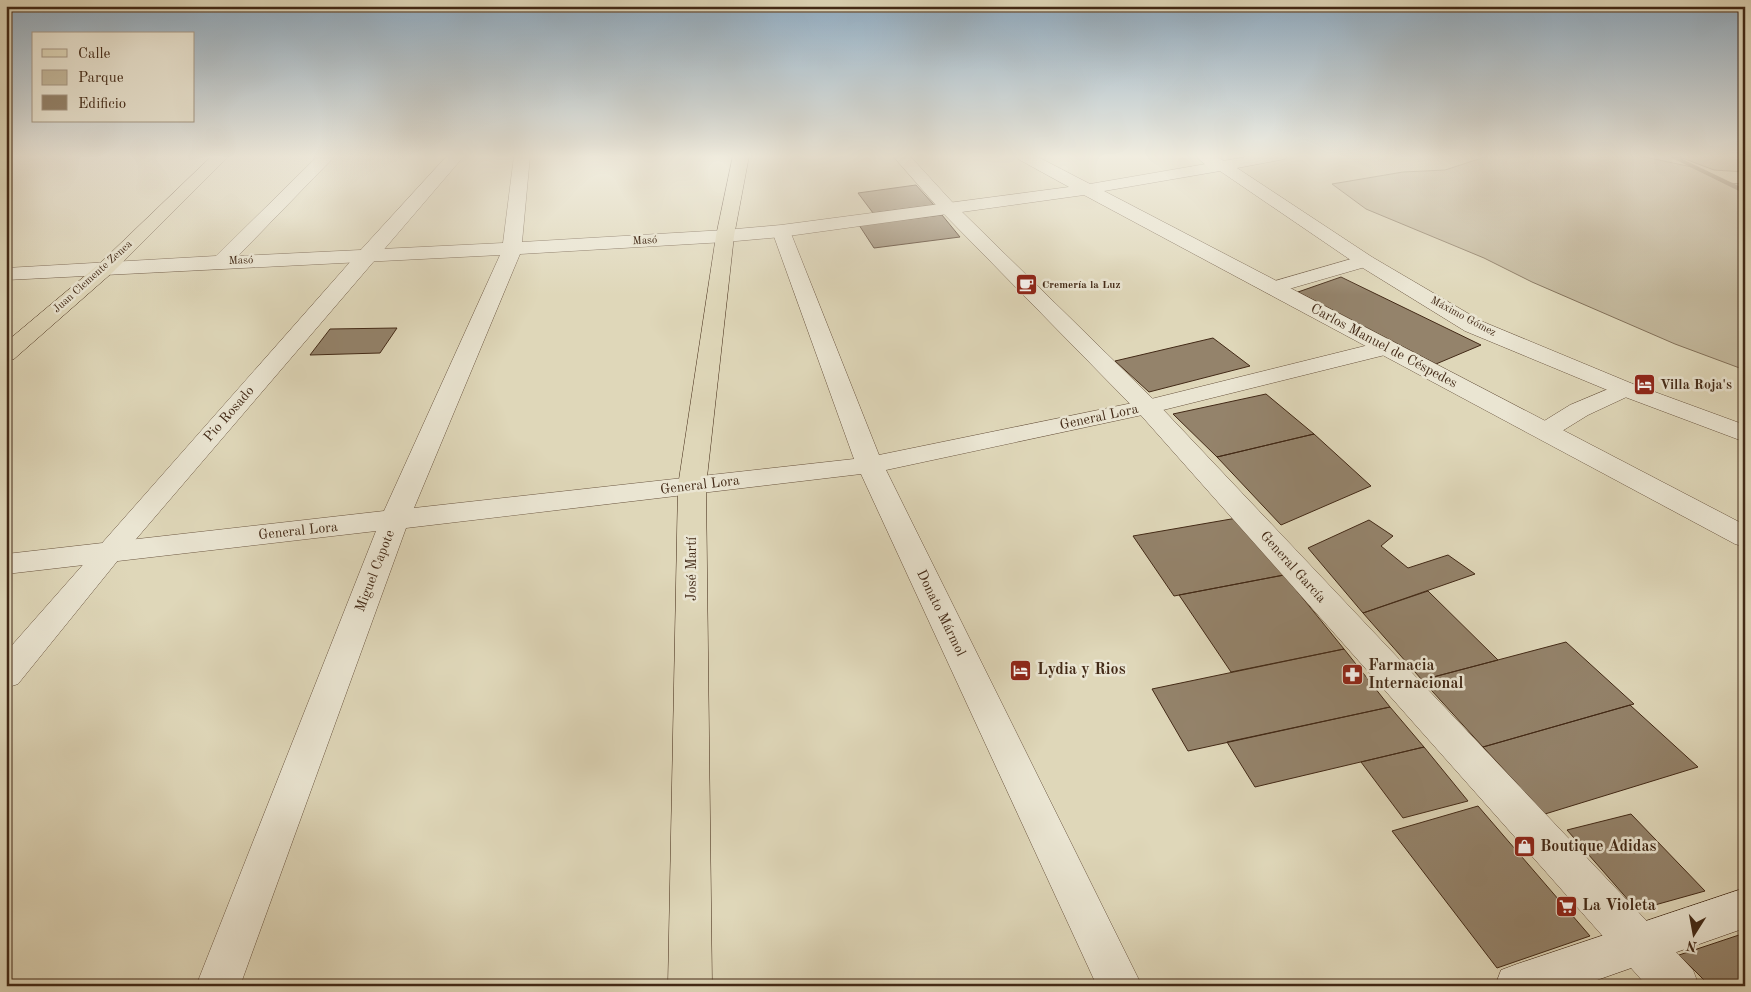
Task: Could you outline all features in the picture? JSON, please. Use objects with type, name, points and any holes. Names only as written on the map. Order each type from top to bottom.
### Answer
[{"type":"main road","name":"Juan Clemente Zenea","points":[[6,354],[106,268],[173,202]]},
{"type":"main road","name":"José Martí","points":[[690,986],[692,486],[726,236],[732,202]]},
{"type":"street","points":[[221,262],[281,202]]},
{"type":"street","name":"Pio Rosado","points":[[6,675],[109,552],[414,202]]},
{"type":"street","name":"Miguel Capote","points":[[218,986],[394,521],[511,248],[516,202]]},
{"type":"street","name":"General García","points":[[943,202],[1146,408],[1636,944],[1677,986]]},
{"type":"street","name":"Masó","points":[[6,274],[221,262],[365,257],[726,236],[781,231],[990,202]]},
{"type":"street","name":"Carlos Manuel de Céspedes","points":[[1114,202],[1275,287],[1385,348],[1745,537]]},
{"type":"street","name":"Máximo Gómez","points":[[1277,202],[1365,262],[1473,326],[1626,389],[1745,434]]},
{"type":"street","name":"Donato Mármol","points":[[781,231],[870,465],[1120,986]]},
{"type":"street","points":[[1275,287],[1365,262]]},
{"type":"street","name":"General Lora","points":[[6,564],[870,465],[1146,408],[1385,348]]},
{"type":"street","points":[[1545,431],[1579,410],[1626,389]]},
{"type":"street","points":[[1517,986],[1745,908]]},
{"type":"green space","points":[[1357,202],[1745,202],[1745,370],[1675,344],[1532,282],[1484,258],[1366,209]]},
{"type":"building","points":[[865,202],[932,202],[934,205],[873,213]]},
{"type":"building","points":[[942,215],[960,237],[874,248],[859,225]]},
{"type":"building","points":[[1341,277],[1481,345],[1436,364],[1298,292]]},
{"type":"building","points":[[397,328],[380,353],[310,355],[330,329]]},
{"type":"building","points":[[1213,338],[1250,366],[1149,392],[1115,361]]},
{"type":"building","points":[[1266,394],[1314,434],[1217,457],[1173,414]]},
{"type":"building","points":[[1314,434],[1371,486],[1281,525],[1217,457]]},
{"type":"building","points":[[1237,518],[1284,575],[1174,596],[1133,536]]},
{"type":"building","points":[[1369,520],[1393,536],[1381,546],[1408,568],[1448,555],[1475,574],[1363,613],[1308,548]]},
{"type":"building","points":[[1284,575],[1344,649],[1231,672],[1179,595]]},
{"type":"building","points":[[1428,591],[1498,660],[1422,680],[1363,613]]},
{"type":"building","points":[[1566,642],[1634,704],[1483,747],[1422,680]]},
{"type":"building","points":[[1344,649],[1390,707],[1188,751],[1152,689]]},
{"type":"building","points":[[1630,705],[1698,767],[1545,814],[1483,747]]},
{"type":"building","points":[[1390,707],[1424,747],[1255,787],[1227,742]]},
{"type":"building","points":[[1424,747],[1468,801],[1403,818],[1361,762]]},
{"type":"building","points":[[1478,806],[1590,936],[1497,968],[1392,831]]},
{"type":"building","points":[[1631,814],[1705,891],[1637,910],[1567,830]]},
{"type":"building","points":[[1745,933],[1745,986],[1710,986],[1679,955]]},
{"type":"place","name":"Cremería la Luz","points":[[1026,285]]},
{"type":"place","name":"Villa Roja's","points":[[1644,385]]},
{"type":"place","name":"Lydia y Rios","points":[[1021,670]]},
{"type":"place","name":"Farmacia Internacional","points":[[1352,675]]},
{"type":"place","name":"Boutique Adidas","points":[[1524,847]]},
{"type":"place","name":"La Violeta","points":[[1566,906]]}]
